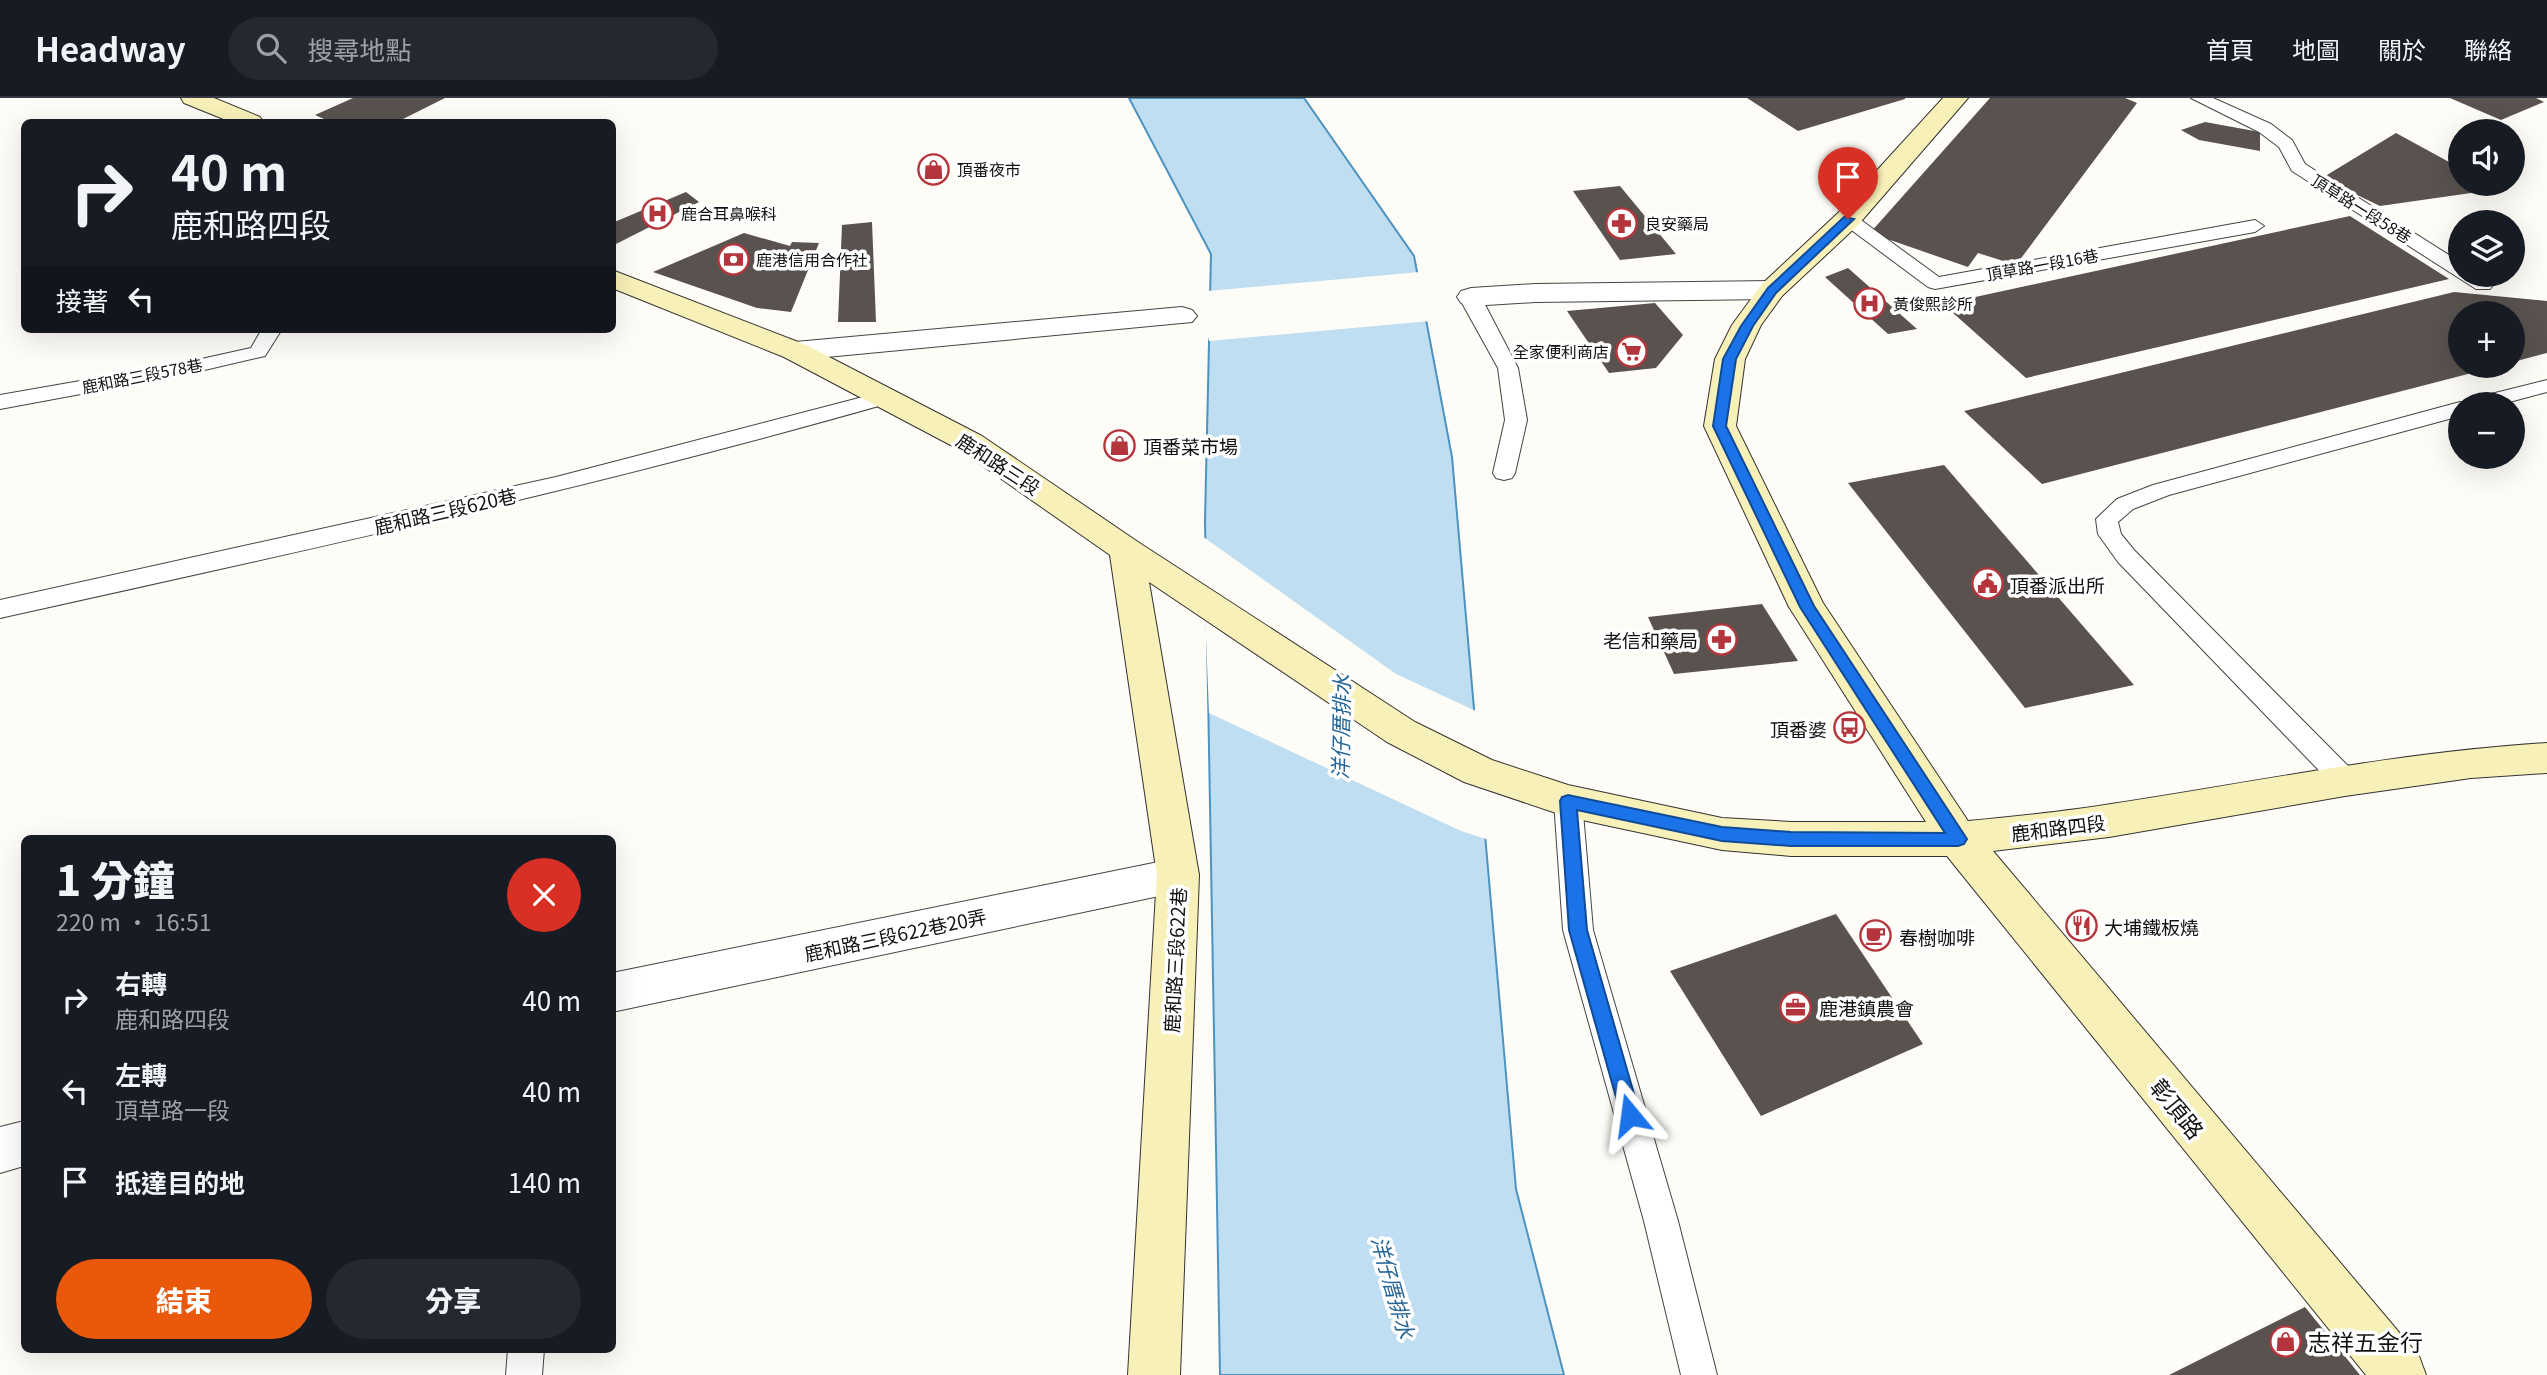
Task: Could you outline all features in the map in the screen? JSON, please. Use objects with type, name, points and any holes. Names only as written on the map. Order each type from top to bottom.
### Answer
[{"type":"street","points":[[193,98],[244,119]]},
{"type":"street","name":"彰頂路","points":[[1956,98],[1848,219],[1772,290],[1747,326],[1730,359],[1720,426],[1807,607],[1958,839],[2400,1375]]},
{"type":"street","name":"鹿和路三段","points":[[616,280],[795,351],[971,443],[1126,550],[1401,732],[1478,771],[1568,801]]},
{"type":"street","points":[[1471,297],[1535,293],[1772,290]]},
{"type":"street","name":"鹿和路三段","points":[[795,351],[1182,316]]},
{"type":"street","name":"鹿和路三段622巷","points":[[1126,550],[1178,875],[1154,1375]]},
{"type":"street","name":"鹿和路四段","points":[[1568,801],[1722,834],[1791,839],[1958,839],[2109,821],[2345,780],[2471,763],[2547,758]]},
{"type":"street","name":"鹿和路三段622巷20弄","points":[[616,992],[1178,875]]},
{"type":"street","points":[[0,1150],[21,1145]]},
{"type":"lane","name":"頂草路一段58巷","points":[[2199,98],[2264,128],[2286,144],[2298,167],[2448,262]]},
{"type":"lane","name":"頂草路一段16巷","points":[[1848,219],[1935,283],[2255,226]]},
{"type":"lane","points":[[1471,297],[1508,368],[1516,420],[1504,473]]},
{"type":"lane","name":"鹿和路三段578巷","points":[[0,402],[183,369],[257,352],[269,333]]},
{"type":"lane","points":[[2537,389],[2547,406]]},
{"type":"lane","name":"鹿和路三段620巷","points":[[0,609],[464,507],[783,427],[886,397]]},
{"type":"lane","points":[[2345,780],[2126,556],[2110,536],[2105,526],[2106,519],[2125,504],[2161,490],[2448,412]]},
{"type":"lane","points":[[1568,801],[1578,930],[1661,1221],[1699,1375]]},
{"type":"lane","points":[[524,1375],[526,1353]]},
{"type":"water","name":"洋仔厝排水","points":[[1129,98],[1304,98],[1414,256],[1452,457],[1516,1189],[1564,1375],[1220,1375],[1205,521],[1211,254]]},
{"type":"pier","points":[[1420,272],[1430,321],[1209,341],[1206,328],[1207,291]]},
{"type":"pier","points":[[1202,536],[1396,674],[1478,712],[1489,840],[1461,831],[1209,713]]},
{"type":"building","points":[[353,98],[445,98],[403,119],[324,119],[315,115]]},
{"type":"building","points":[[1747,98],[1905,98],[1905,99],[1798,131]]},
{"type":"building","points":[[1990,98],[2125,98],[2137,103],[2016,265],[1978,253],[1968,267],[1870,233]]},
{"type":"building","points":[[2450,98],[2536,98],[2544,102],[2499,119]]},
{"type":"building","points":[[2205,122],[2260,132],[2260,151],[2199,140],[2181,130]]},
{"type":"building","points":[[2396,133],[2448,161],[2450,196],[2380,206],[2322,178]]},
{"type":"building","name":"良安藥局","points":[[1620,186],[1676,254],[1620,260],[1573,191]]},
{"type":"building","name":"鹿合耳鼻喉科","points":[[686,192],[699,202],[616,244],[616,221]]},
{"type":"building","points":[[2350,216],[2448,278],[2026,378],[1943,304]]},
{"type":"building","points":[[872,222],[876,322],[838,322],[842,225]]},
{"type":"building","name":"鹿港信用合作社","points":[[744,233],[790,246],[792,242],[819,243],[791,312],[757,308],[653,272]]},
{"type":"building","name":"黃俊熙診所","points":[[1848,268],[1917,329],[1888,334],[1825,277]]},
{"type":"building","points":[[2454,292],[2547,301],[2547,353],[2525,359],[2525,301],[2448,301],[2448,378],[2452,378],[2042,484],[1964,411]]},
{"type":"building","name":"全家便利商店","points":[[1655,303],[1683,335],[1656,368],[1609,373],[1567,311]]},
{"type":"building","name":"頂番派出所","points":[[1944,465],[2134,685],[2025,708],[1848,483]]},
{"type":"building","name":"老信和藥局","points":[[1762,604],[1798,661],[1674,674],[1648,617]]},
{"type":"building","name":"鹿港鎮農會","points":[[1836,914],[1923,1044],[1761,1116],[1670,971]]},
{"type":"building","name":"志祥五金行","points":[[2305,1307],[2360,1375],[2169,1375]]},
{"type":"place","name":"頂番夜市","points":[[934,169]]},
{"type":"place","name":"鹿合耳鼻喉科","points":[[658,213]]},
{"type":"place","name":"良安藥局","points":[[1622,223]]},
{"type":"place","name":"鹿港信用合作社","points":[[733,259]]},
{"type":"place","name":"黃俊熙診所","points":[[1870,303]]},
{"type":"place","name":"全家便利商店","points":[[1632,351]]},
{"type":"place","name":"頂番菜市場","points":[[1120,445]]},
{"type":"place","name":"頂番派出所","points":[[1987,584]]},
{"type":"place","name":"老信和藥局","points":[[1721,639]]},
{"type":"place","name":"頂番婆","points":[[1850,728]]},
{"type":"place","name":"大埔鐵板燒","points":[[2081,926]]},
{"type":"place","name":"春樹咖啡","points":[[1876,936]]},
{"type":"place","name":"鹿港鎮農會","points":[[1796,1007]]},
{"type":"place","name":"志祥五金行","points":[[2285,1341]]},
{"type":"route","points":[[1630,1115],[1578,930],[1568,801],[1722,834],[1791,839],[1958,839],[1807,607],[1720,426],[1730,359],[1747,326],[1772,290],[1848,219]]}]
